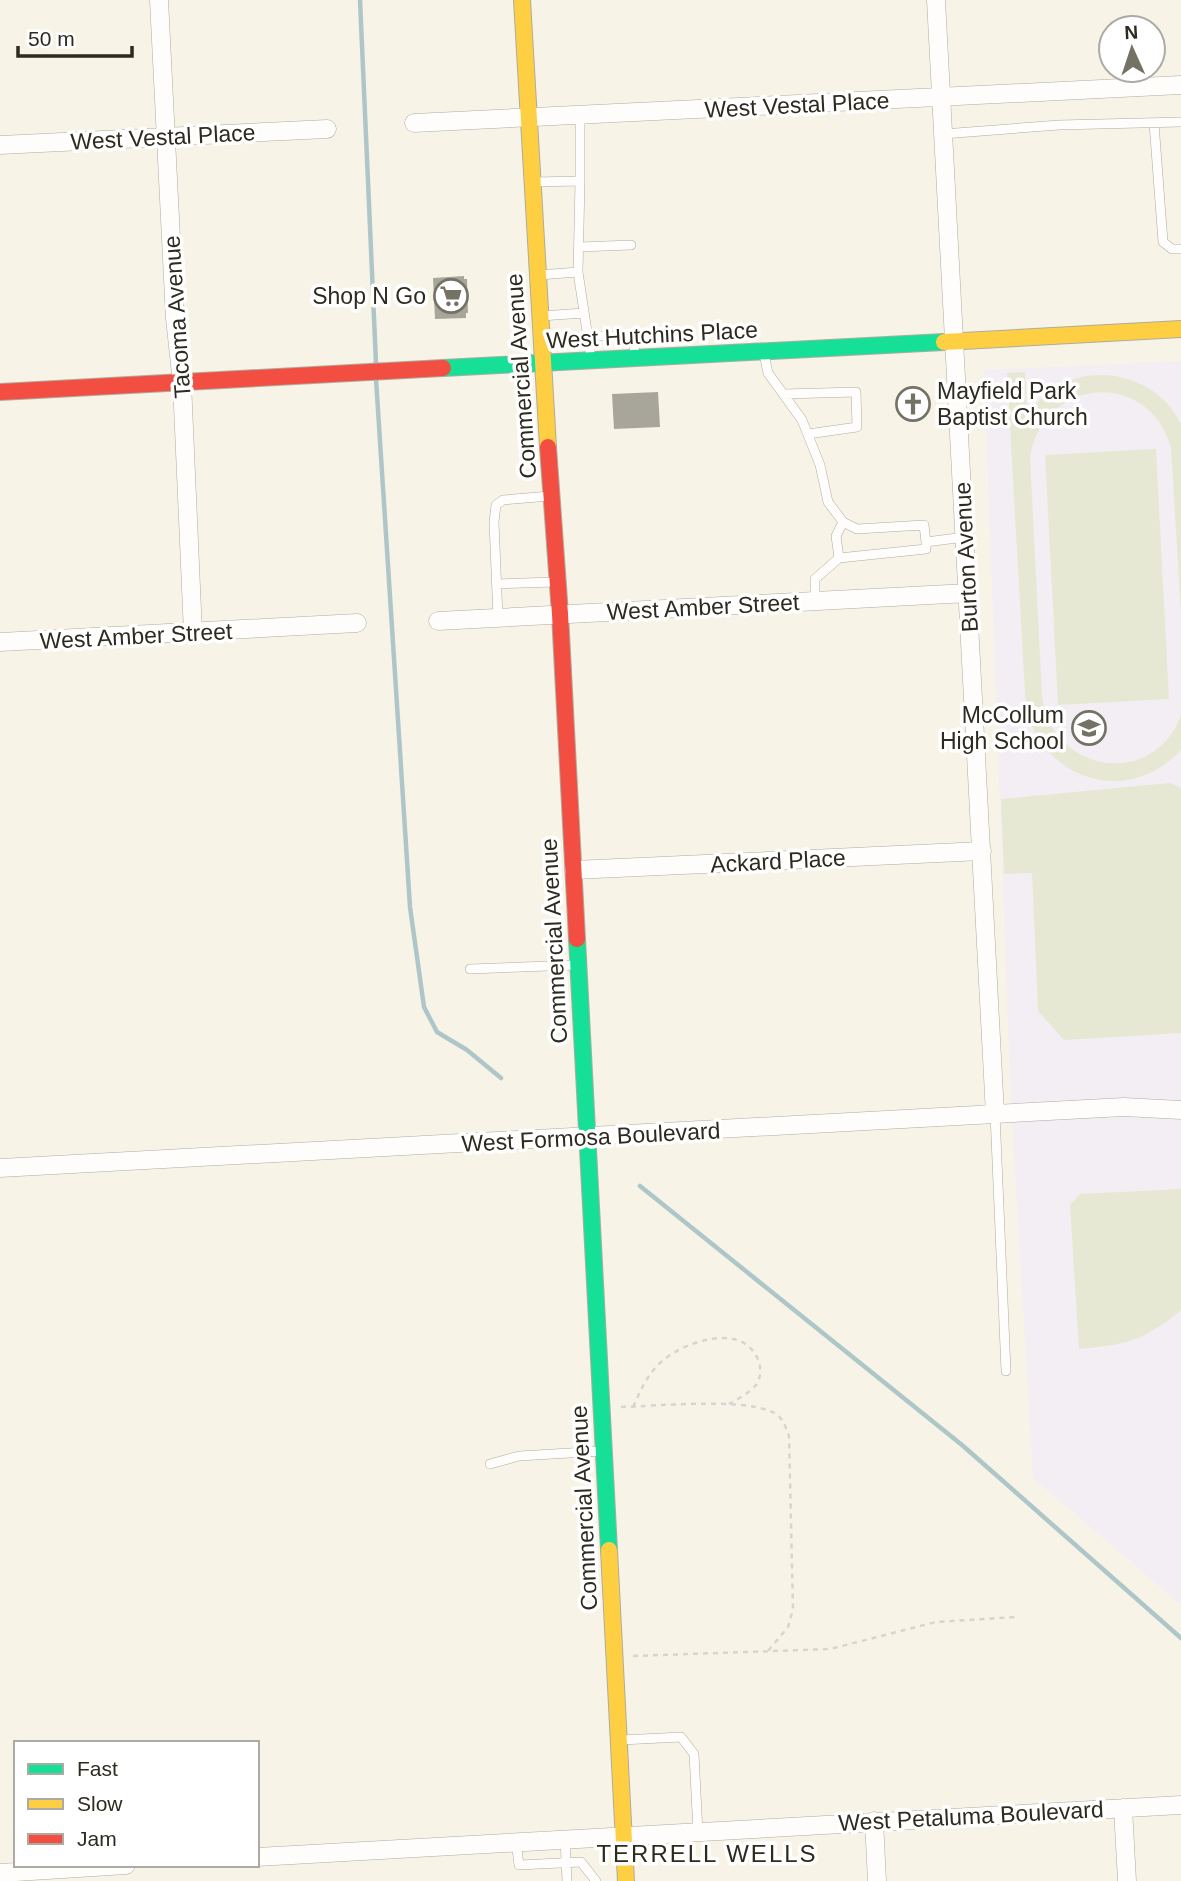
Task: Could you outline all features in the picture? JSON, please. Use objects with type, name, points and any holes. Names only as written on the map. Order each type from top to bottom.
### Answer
[{"type":"street","name":"Tacoma Avenue","points":[[159,0],[175,318],[182,383],[193,634]]},
{"type":"street","name":"Commercial Avenue","points":[[523,0],[542,364],[560,614],[626,1881]]},
{"type":"street","name":"Burton Avenue","points":[[936,0],[995,1114]]},
{"type":"street","name":"West Vestal Place","points":[[414,123],[1181,85]]},
{"type":"street","name":"West Vestal Place","points":[[0,145],[327,129]]},
{"type":"street","name":"West Hutchins Place","points":[[0,392],[1181,329]]},
{"type":"street","name":"West Amber Street","points":[[438,621],[968,593]]},
{"type":"street","name":"West Amber Street","points":[[0,642],[193,634],[357,623]]},
{"type":"street","name":"Ackard Place","points":[[574,870],[982,851]]},
{"type":"street","name":"West Formosa Boulevard","points":[[0,1168],[1124,1107],[1181,1111]]},
{"type":"street","name":"West Petaluma Boulevard","points":[[259,1857],[1181,1805]]},
{"type":"street","points":[[1123,1808],[1126,1881]]},
{"type":"street","points":[[874,1821],[877,1881]]},
{"type":"street","points":[[0,1873],[94,1867]]},
{"type":"lane","points":[[580,115],[578,272],[591,361]]},
{"type":"lane","points":[[943,134],[1059,125],[1181,122]]},
{"type":"lane","points":[[1154,123],[1163,242],[1172,249],[1181,249]]},
{"type":"lane","points":[[533,183],[580,180]]},
{"type":"lane","points":[[579,247],[631,245]]},
{"type":"lane","points":[[537,275],[578,272]]},
{"type":"lane","points":[[540,316],[584,313]]},
{"type":"lane","points":[[588,336],[633,336],[635,359]]},
{"type":"lane","points":[[764,352],[768,373],[802,420],[820,465],[828,502],[843,522],[857,529],[924,525],[926,549],[839,558],[815,579],[815,601]]},
{"type":"lane","points":[[784,394],[856,392],[857,427],[808,434]]},
{"type":"lane","points":[[498,618],[494,522],[496,505],[503,500],[552,496]]},
{"type":"lane","points":[[839,558],[836,536],[843,522]]},
{"type":"lane","points":[[926,542],[965,537]]},
{"type":"lane","points":[[497,584],[558,582]]},
{"type":"lane","points":[[470,969],[578,965]]},
{"type":"lane","points":[[995,1114],[1006,1371]]},
{"type":"lane","points":[[490,1464],[519,1456],[604,1451]]},
{"type":"lane","points":[[619,1740],[681,1737],[694,1754],[698,1832]]},
{"type":"lane","points":[[565,1839],[567,1881]]},
{"type":"lane","points":[[516,1841],[519,1865],[582,1862],[593,1880]]},
{"type":"path","points":[[633,1407],[645,1381],[658,1364],[674,1352],[708,1340],[734,1339],[749,1347],[759,1359],[760,1373],[757,1384],[729,1404]]},
{"type":"path","points":[[602,1407],[729,1404],[771,1411],[783,1420],[789,1436],[793,1609],[788,1627],[768,1651]]},
{"type":"path","points":[[615,1657],[830,1648],[936,1622],[1016,1617]]},
{"type":"shaded area","name":"McCollum High School","points":[[1181,361],[1181,1605],[1033,1478],[1010,1086],[984,370]]},
{"type":"green space","points":[[1025,372],[1027,413],[1055,388],[1072,380],[1108,375],[1143,385],[1158,395],[1171,408],[1181,424],[1181,614],[1171,448],[1159,422],[1142,405],[1121,395],[1098,392],[1075,397],[1055,410],[1039,429],[1030,456],[1042,696],[1049,722],[1064,742],[1083,756],[1105,762],[1128,762],[1149,754],[1168,739],[1181,715],[1181,750],[1160,767],[1138,778],[1115,781],[1092,778],[1071,769],[1052,755],[1037,735],[1026,711],[1007,373]]},
{"type":"green space","points":[[1156,449],[1169,699],[1058,705],[1045,455]]},
{"type":"green space","points":[[1170,783],[1181,788],[1181,1033],[1064,1040],[1038,1011],[1032,873],[1004,874],[1001,799]]},
{"type":"green space","points":[[1181,1189],[1181,1310],[1156,1329],[1133,1340],[1079,1349],[1070,1205],[1080,1194]]},
{"type":"building","name":"Shop N Go","points":[[464,276],[464,279],[467,279],[466,318],[435,319],[433,278]]},
{"type":"building","points":[[658,392],[660,427],[614,429],[612,394]]},
{"type":"waterway","points":[[360,0],[376,363]]},
{"type":"waterway","points":[[376,379],[410,907],[424,1007],[437,1032],[467,1050],[501,1078]]},
{"type":"waterway","points":[[640,1186],[962,1445],[1181,1638]]},
{"type":"traffic: fast","points":[[443,368],[944,342]]},
{"type":"traffic: fast","points":[[577,939],[609,1550]]},
{"type":"traffic: slow","points":[[522,0],[548,447]]},
{"type":"traffic: slow","points":[[944,342],[1181,329]]},
{"type":"traffic: slow","points":[[609,1550],[626,1881]]},
{"type":"traffic: jam","points":[[0,392],[443,368]]},
{"type":"traffic: jam","points":[[548,447],[560,614],[577,939]]},
{"type":"place","name":"Shop N Go","points":[[451,296]]},
{"type":"place","name":"Mayfield Park Baptist Church","points":[[913,404]]},
{"type":"place","name":"McCollum High School","points":[[1089,728]]},
{"type":"district","name":"TERRELL WELLS","points":[[707,1854]]}]
